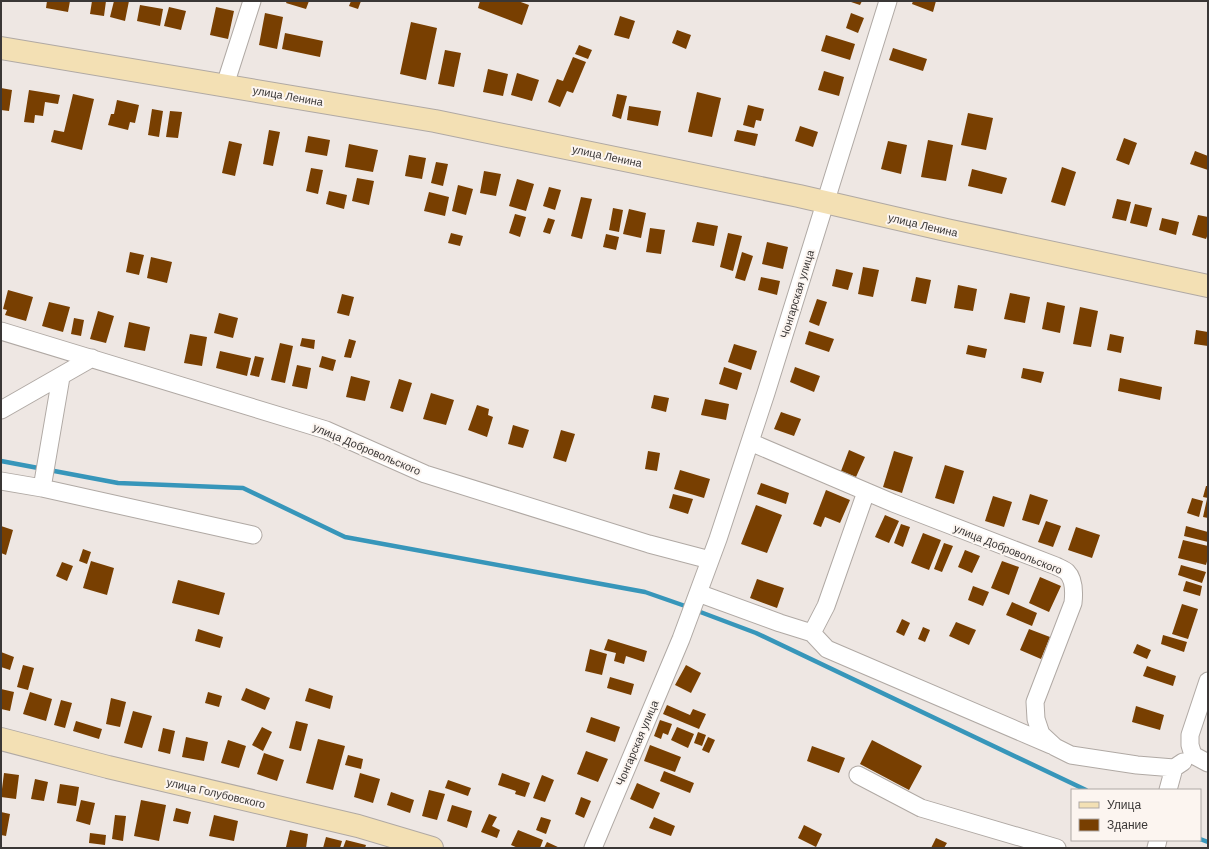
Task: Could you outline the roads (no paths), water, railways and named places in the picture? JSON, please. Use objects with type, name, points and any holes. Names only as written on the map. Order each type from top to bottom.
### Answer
[{"type":"street","points":[[225,86],[252,1]]},
{"type":"street","name":"Чонгарская улица","points":[[593,848],[681,638],[718,539],[826,203],[888,1]]},
{"type":"street","name":"улица Ленина","points":[[1,48],[443,123],[636,162],[1208,286]]},
{"type":"street","name":"улица Добровольского","points":[[1,331],[326,430],[425,474],[649,544],[710,560]]},
{"type":"street","points":[[1,410],[92,358]]},
{"type":"street","points":[[42,488],[61,376]]},
{"type":"street","name":"улица Добровольского","points":[[750,442],[866,492],[1056,566],[1068,573],[1073,582],[1073,603],[1036,702],[1036,719],[1041,734],[1055,747],[1071,755],[1137,765],[1174,768]]},
{"type":"street","points":[[1,481],[42,488],[253,535]]},
{"type":"street","points":[[812,633],[826,606],[866,492]]},
{"type":"street","points":[[700,589],[780,623],[812,633],[827,649],[1055,747]]},
{"type":"street","points":[[1192,755],[1190,735],[1208,681]]},
{"type":"street","name":"улица Голубовского","points":[[1,739],[108,767],[358,826],[432,848]]},
{"type":"street","points":[[1192,755],[1208,763]]},
{"type":"street","points":[[1168,789],[1174,768],[1192,755]]},
{"type":"street","points":[[858,775],[921,808],[1057,848]]},
{"type":"waterway","points":[[1,461],[118,483],[243,488],[345,537],[645,592],[688,607]]},
{"type":"waterway","points":[[695,610],[756,633],[1084,789]]},
{"type":"waterway","points":[[1201,839],[1208,842]]}]
